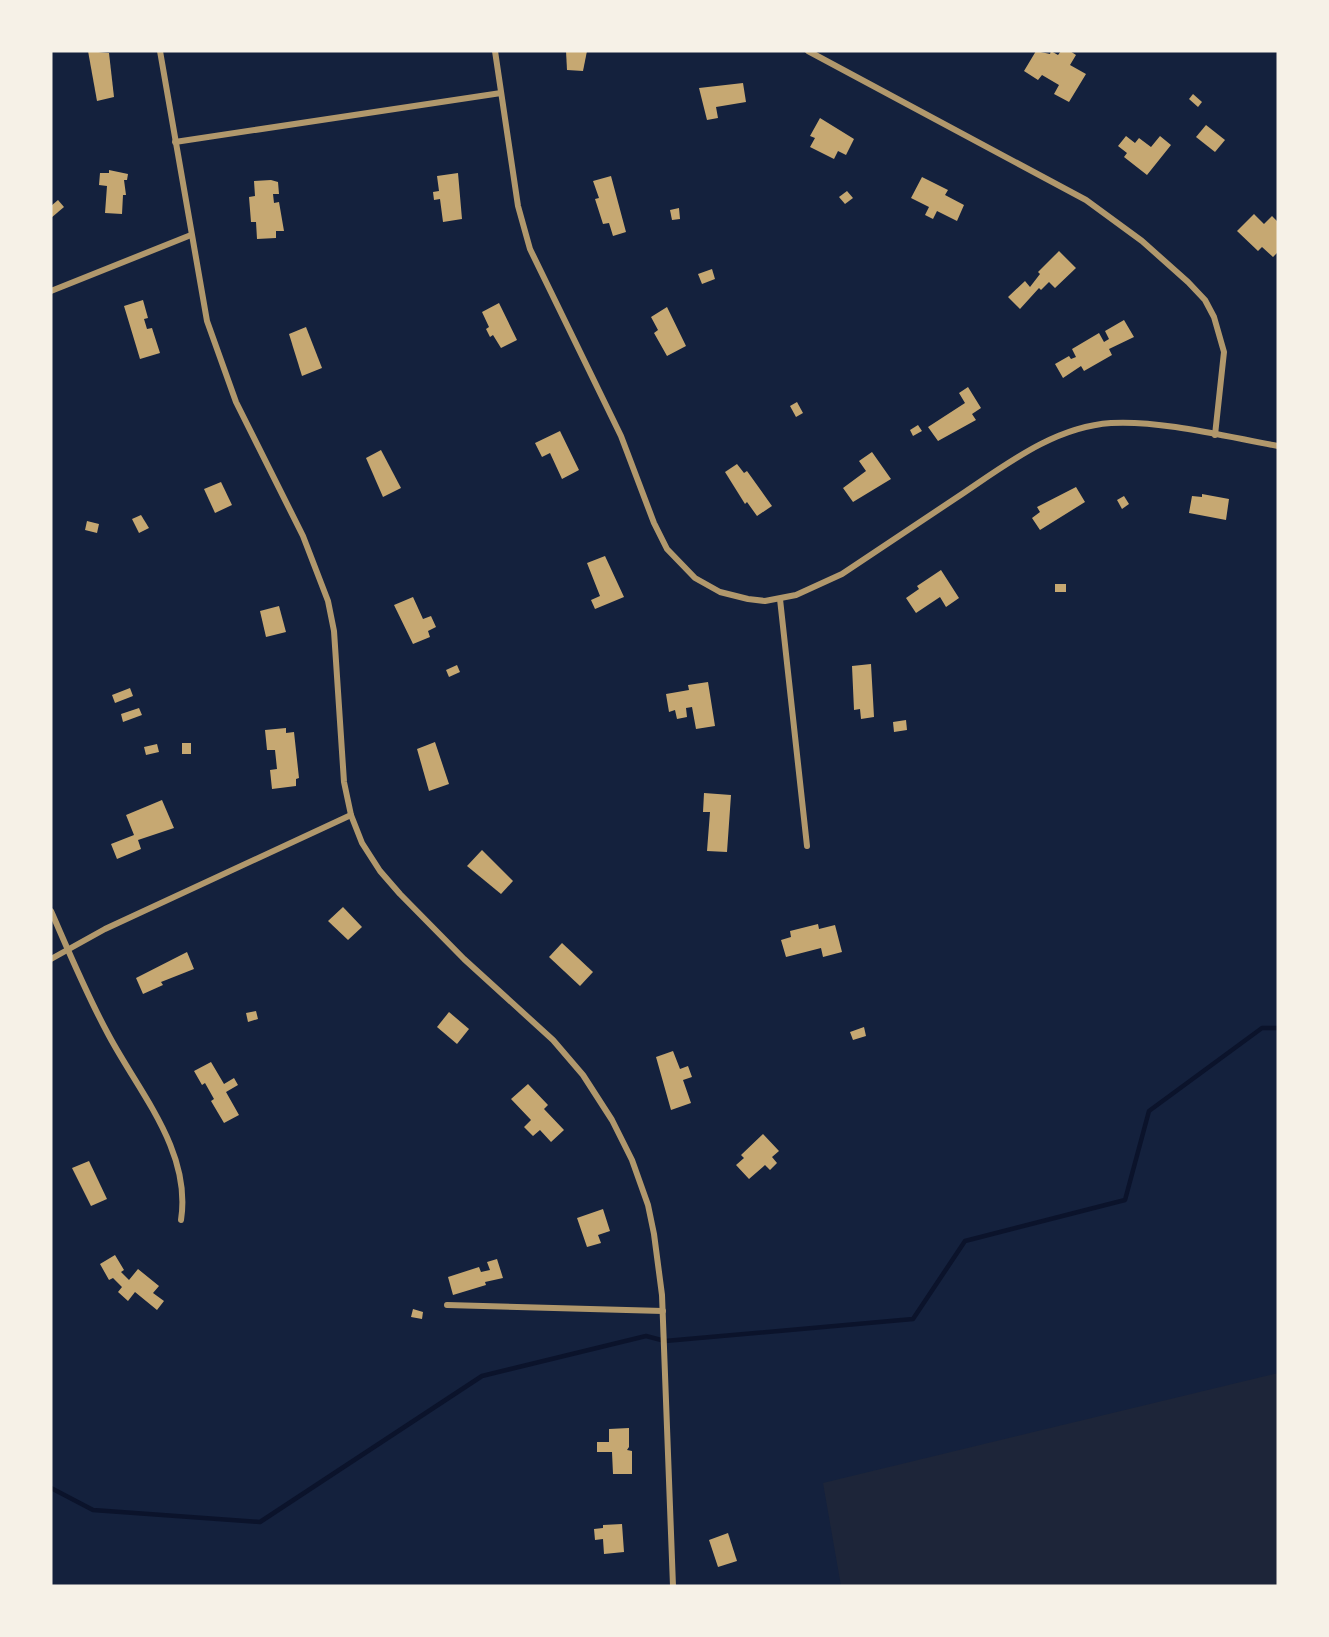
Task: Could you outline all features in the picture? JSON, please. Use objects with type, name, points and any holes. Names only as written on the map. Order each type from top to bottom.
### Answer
[{"type":"street","points":[[160,51],[207,321],[236,402],[303,536],[328,601],[334,631],[344,782],[351,815],[362,843],[380,871],[464,959],[553,1040],[583,1075],[606,1111],[632,1160],[648,1205],[654,1234],[663,1311],[673,1586]]},
{"type":"street","points":[[495,51],[518,206],[530,249],[621,436],[660,537],[685,569],[720,592],[748,599],[780,599],[827,582],[1018,457],[1064,434],[1112,423],[1215,435],[1278,446]]},
{"type":"street","points":[[808,51],[1086,200],[1142,241],[1188,282],[1204,300],[1214,317],[1224,352],[1215,435]]},
{"type":"street","points":[[175,142],[501,93]]},
{"type":"street","points":[[51,291],[191,235]]},
{"type":"street","points":[[780,599],[807,846]]},
{"type":"street","points":[[51,959],[68,948],[351,815]]},
{"type":"street","points":[[51,911],[108,1035],[175,1156],[184,1192],[181,1220]]},
{"type":"street","points":[[447,1305],[663,1311]]},
{"type":"shaded area","points":[[1278,1373],[1278,1586],[841,1586],[823,1483]]},
{"type":"building","points":[[88,51],[109,53],[114,97],[97,101]]},
{"type":"building","points":[[566,51],[587,51],[583,71],[567,70]]},
{"type":"building","points":[[1036,51],[1050,54],[1051,51],[1058,55],[1061,51],[1070,51],[1076,55],[1070,65],[1086,74],[1069,102],[1054,94],[1059,85],[1042,75],[1038,80],[1024,71]]},
{"type":"building","points":[[743,83],[746,102],[716,107],[718,118],[707,120],[699,88]]},
{"type":"building","points":[[1193,94],[1202,102],[1198,107],[1189,99]]},
{"type":"building","points":[[820,118],[854,139],[846,155],[838,151],[834,159],[810,147],[815,138],[810,136]]},
{"type":"building","points":[[1206,125],[1225,140],[1215,152],[1196,137]]},
{"type":"building","points":[[1126,136],[1135,143],[1139,138],[1151,147],[1160,136],[1171,145],[1147,175],[1124,157],[1127,153],[1118,146]]},
{"type":"building","points":[[109,170],[128,174],[127,180],[124,180],[126,195],[123,195],[122,214],[105,213],[107,186],[99,185],[100,173],[109,173]]},
{"type":"building","points":[[458,173],[462,219],[443,222],[440,199],[434,200],[433,192],[439,191],[437,176]]},
{"type":"building","points":[[611,176],[626,232],[613,236],[609,223],[603,224],[595,199],[599,198],[593,181]]},
{"type":"building","points":[[922,177],[948,190],[945,195],[964,205],[957,221],[937,211],[933,219],[925,215],[929,207],[911,198]]},
{"type":"building","points":[[254,181],[278,182],[279,194],[273,194],[274,203],[279,202],[284,231],[276,231],[276,238],[257,239],[256,222],[251,222],[249,197],[255,196]]},
{"type":"building","points":[[847,191],[853,198],[845,204],[839,197]]},
{"type":"building","points":[[58,200],[64,207],[51,218],[51,206]]},
{"type":"building","points":[[679,208],[680,219],[672,220],[670,210]]},
{"type":"building","points":[[1254,214],[1264,224],[1272,216],[1278,222],[1278,252],[1273,257],[1262,247],[1258,251],[1237,231]]},
{"type":"building","points":[[1059,251],[1076,268],[1055,288],[1049,282],[1041,290],[1039,288],[1020,309],[1008,297],[1025,281],[1030,287],[1040,274],[1038,272]]},
{"type":"building","points":[[712,269],[715,279],[702,284],[698,274]]},
{"type":"building","points":[[143,300],[148,318],[144,319],[147,329],[152,328],[160,353],[140,359],[124,306]]},
{"type":"building","points":[[499,303],[517,340],[501,348],[493,335],[490,337],[486,329],[489,327],[482,312]]},
{"type":"building","points":[[667,307],[686,346],[667,356],[654,333],[658,330],[651,317]]},
{"type":"building","points":[[1124,320],[1134,337],[1109,349],[1112,355],[1084,371],[1081,366],[1063,378],[1055,364],[1069,356],[1071,359],[1076,357],[1072,349],[1099,333],[1104,342],[1109,339],[1105,331]]},
{"type":"building","points":[[306,327],[322,368],[302,376],[289,334]]},
{"type":"building","points":[[968,387],[981,408],[972,414],[976,420],[938,441],[928,427],[965,403],[959,393]]},
{"type":"building","points":[[797,402],[803,413],[796,417],[790,406]]},
{"type":"building","points":[[918,425],[922,431],[913,436],[910,430]]},
{"type":"building","points":[[560,431],[579,470],[562,479],[550,453],[542,457],[535,443]]},
{"type":"building","points":[[381,450],[401,488],[383,497],[366,458]]},
{"type":"building","points":[[872,452],[891,479],[853,502],[843,488],[866,471],[859,461]]},
{"type":"building","points":[[737,464],[744,473],[747,471],[772,506],[757,516],[747,502],[745,504],[725,472]]},
{"type":"building","points":[[221,482],[232,505],[215,513],[204,489]]},
{"type":"building","points":[[1076,487],[1085,502],[1040,530],[1032,518],[1040,512],[1037,507]]},
{"type":"building","points":[[1202,494],[1229,499],[1226,520],[1189,513],[1192,496],[1202,497]]},
{"type":"building","points":[[1124,496],[1129,504],[1122,509],[1117,500]]},
{"type":"building","points":[[141,515],[149,528],[139,533],[132,519]]},
{"type":"building","points":[[87,521],[99,524],[97,533],[85,530]]},
{"type":"building","points":[[605,556],[624,597],[595,609],[591,600],[600,596],[587,563]]},
{"type":"building","points":[[941,570],[959,598],[946,607],[940,597],[916,613],[906,598],[919,589],[917,586]]},
{"type":"building","points":[[1055,584],[1066,584],[1066,592],[1055,592]]},
{"type":"building","points":[[413,597],[423,619],[431,616],[436,627],[428,631],[430,637],[413,644],[394,605]]},
{"type":"building","points":[[279,606],[286,632],[266,637],[260,611]]},
{"type":"building","points":[[871,664],[874,717],[861,719],[860,709],[854,710],[852,666]]},
{"type":"building","points":[[457,665],[460,672],[449,677],[446,670]]},
{"type":"building","points":[[708,682],[715,726],[696,729],[692,707],[686,708],[687,717],[677,719],[675,710],[669,712],[666,694],[689,690],[688,685]]},
{"type":"building","points":[[130,688],[133,696],[115,703],[112,695]]},
{"type":"building","points":[[139,708],[142,715],[123,722],[121,714]]},
{"type":"building","points":[[906,720],[907,730],[894,732],[893,722]]},
{"type":"building","points":[[286,728],[286,733],[294,732],[299,778],[296,779],[296,786],[272,789],[270,770],[277,769],[275,750],[267,750],[265,730]]},
{"type":"building","points":[[435,742],[449,784],[429,791],[417,749]]},
{"type":"building","points":[[182,743],[191,743],[191,754],[182,754]]},
{"type":"building","points":[[157,744],[159,752],[146,755],[144,747]]},
{"type":"building","points":[[704,793],[731,795],[727,852],[707,851],[710,812],[703,812]]},
{"type":"building","points":[[162,800],[174,828],[138,840],[141,849],[117,859],[111,844],[134,835],[126,815]]},
{"type":"building","points":[[482,850],[513,881],[501,894],[467,866]]},
{"type":"building","points":[[343,907],[362,927],[348,940],[328,921]]},
{"type":"building","points":[[818,924],[819,929],[835,925],[842,952],[823,957],[821,948],[786,957],[781,940],[791,937],[790,931]]},
{"type":"building","points":[[562,943],[593,972],[580,986],[549,957]]},
{"type":"building","points":[[187,952],[194,969],[161,982],[163,985],[143,994],[136,978]]},
{"type":"building","points":[[256,1011],[258,1019],[248,1022],[246,1013]]},
{"type":"building","points":[[449,1012],[469,1029],[457,1044],[437,1027]]},
{"type":"building","points":[[864,1027],[866,1036],[853,1040],[850,1032]]},
{"type":"building","points":[[673,1051],[680,1069],[688,1066],[692,1077],[683,1080],[691,1103],[671,1110],[656,1057]]},
{"type":"building","points":[[211,1062],[224,1084],[234,1078],[238,1085],[226,1092],[239,1115],[224,1123],[211,1101],[214,1099],[205,1083],[202,1085],[194,1071]]},
{"type":"building","points":[[528,1084],[548,1105],[544,1109],[564,1130],[551,1142],[540,1130],[533,1136],[524,1127],[531,1120],[511,1099]]},
{"type":"building","points":[[763,1134],[779,1151],[772,1157],[777,1163],[770,1170],[765,1165],[749,1179],[736,1165],[744,1158],[741,1155]]},
{"type":"building","points":[[89,1161],[107,1199],[91,1206],[72,1168]]},
{"type":"building","points":[[603,1209],[610,1231],[598,1235],[601,1243],[587,1247],[577,1218]]},
{"type":"building","points":[[115,1255],[124,1270],[121,1272],[129,1280],[138,1269],[159,1286],[153,1293],[164,1301],[157,1310],[135,1292],[128,1301],[118,1292],[122,1287],[113,1278],[109,1280],[100,1264]]},
{"type":"building","points":[[497,1259],[503,1278],[485,1282],[486,1285],[453,1295],[448,1277],[479,1267],[481,1272],[490,1270],[487,1262]]},
{"type":"building","points":[[413,1309],[423,1312],[422,1319],[411,1317]]},
{"type":"building","points":[[629,1428],[627,1450],[632,1451],[632,1474],[613,1474],[612,1452],[597,1452],[597,1442],[609,1442],[609,1429]]},
{"type":"building","points":[[622,1524],[624,1552],[604,1554],[603,1539],[595,1540],[594,1529],[603,1528],[603,1525]]},
{"type":"building","points":[[728,1533],[737,1561],[718,1567],[709,1540]]},
{"type":"waterway","points":[[51,1488],[93,1510],[260,1522],[482,1376],[646,1336],[665,1341],[913,1319],[965,1241],[1125,1200],[1149,1111],[1262,1028],[1278,1028]]}]
